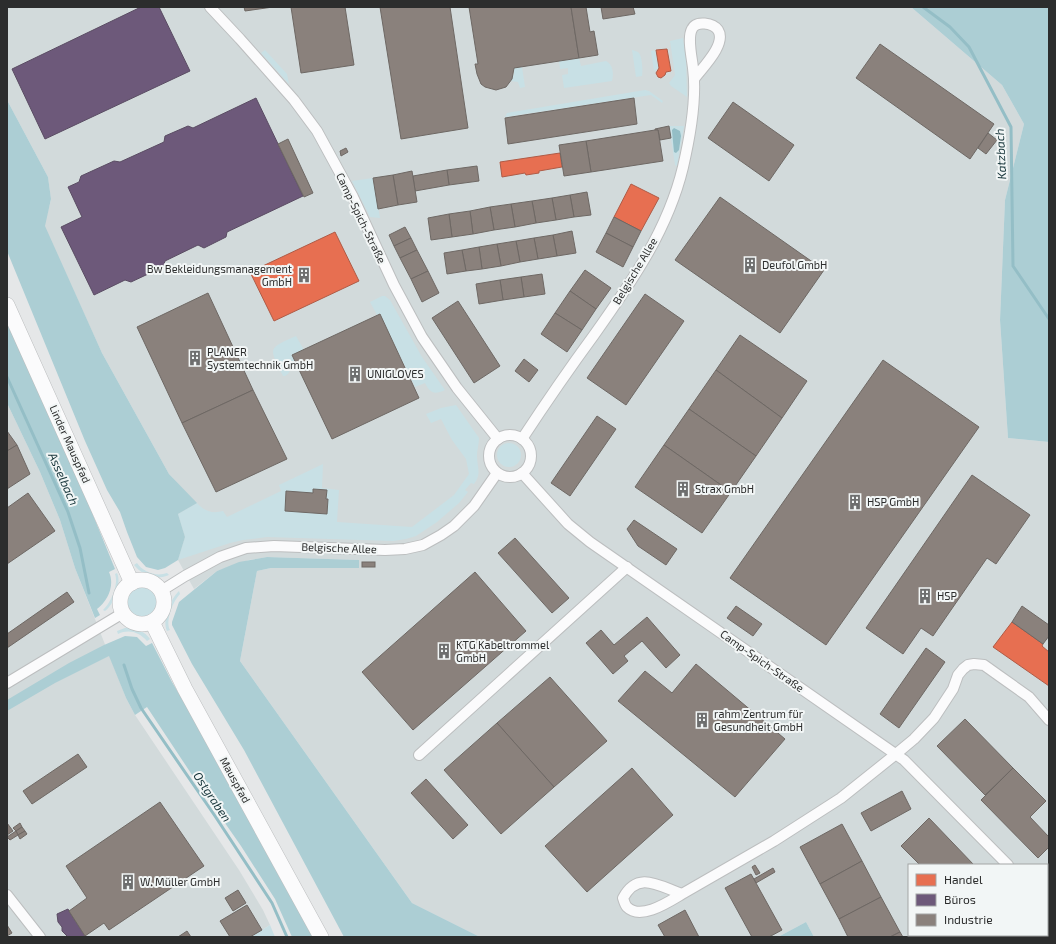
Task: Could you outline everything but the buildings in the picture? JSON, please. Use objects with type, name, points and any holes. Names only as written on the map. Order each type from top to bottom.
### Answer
[{"type":"street","name":"Camp-Spich-Straße","points":[[210,7],[297,104],[317,131],[353,197],[394,285],[422,337],[457,388],[498,439]]},
{"type":"street","name":"Belgische Allee","points":[[522,439],[629,285],[649,251],[666,217],[678,184],[690,134],[694,79],[690,43],[692,29],[695,25],[704,23],[714,26],[718,30],[721,39],[718,48],[694,79]]},
{"type":"street","name":"Linder Mauspfad","points":[[7,305],[132,583]]},
{"type":"street","points":[[503,436],[516,436],[522,439],[529,448],[529,465],[522,474],[516,476],[502,476],[497,473],[490,462],[489,456],[493,444],[503,436]]},
{"type":"street","name":"Belgische Allee","points":[[161,591],[180,578],[220,557],[246,548],[274,546],[385,550],[405,549],[423,545],[454,526],[474,506],[497,473]]},
{"type":"street","name":"Camp-Spich-Straße","points":[[522,474],[568,524],[590,542],[896,754],[912,768],[1007,864]]},
{"type":"street","points":[[419,754],[627,567]]},
{"type":"street","points":[[138,580],[151,582],[161,591],[164,605],[162,612],[152,622],[139,624],[127,618],[120,608],[120,596],[123,590],[138,580]]},
{"type":"street","points":[[7,683],[123,613]]},
{"type":"street","name":"Mauspfad","points":[[152,622],[185,689],[321,937]]},
{"type":"street","points":[[682,894],[648,881],[637,883],[628,889],[622,898],[627,907],[634,911],[647,911],[659,907],[682,894],[774,841],[841,798],[914,739],[934,718],[953,689],[958,675],[963,669],[974,664],[984,665],[1029,697],[1043,711],[1049,720]]},
{"type":"street","points":[[7,895],[40,937]]},
{"type":"shaded area","points":[[7,7],[911,7],[1002,85],[1024,124],[1005,200],[1000,320],[1008,438],[1049,442],[1049,937],[814,937],[806,922],[778,937],[480,937],[412,903],[240,661],[257,571],[271,568],[335,568],[359,560],[267,557],[249,560],[217,571],[194,589],[178,560],[185,537],[178,514],[196,503],[169,474],[102,353],[44,226],[51,200],[48,177],[7,100]]},
{"type":"shaded area","points":[[911,7],[1049,7],[1049,442],[1008,438],[1000,320],[1005,200],[1024,124],[1002,85]]},
{"type":"shaded area","points":[[683,38],[686,59],[687,97],[669,83],[675,75],[670,41]]},
{"type":"shaded area","points":[[265,50],[287,74],[289,84],[261,53]]},
{"type":"shaded area","points":[[632,50],[640,55],[642,76],[636,77]]},
{"type":"shaded area","points":[[656,50],[659,68],[654,71],[651,51]]},
{"type":"shaded area","points":[[579,58],[581,66],[606,61],[608,62],[612,70],[612,81],[564,88],[562,75],[568,74],[568,68],[560,69],[559,61]]},
{"type":"shaded area","points":[[522,67],[525,87],[520,88],[518,82],[511,81],[514,74],[514,68]]},
{"type":"shaded area","points":[[645,90],[649,91],[663,101],[662,103],[651,95],[505,117],[507,113]]},
{"type":"shaded area","points":[[7,100],[48,177],[51,199],[45,226],[102,353],[169,474],[197,503],[178,514],[185,537],[178,560],[165,568],[158,570],[146,567],[137,557],[120,512],[107,490],[85,441],[7,251]]},
{"type":"shaded area","points":[[669,126],[684,126],[677,166],[675,165]]},
{"type":"shaded area","points":[[674,128],[680,131],[681,136],[679,150],[676,153],[674,152],[672,131]]},
{"type":"shaded area","points":[[373,178],[380,218],[370,217],[352,181]]},
{"type":"shaded area","points":[[385,296],[390,300],[422,357],[445,390],[435,393],[429,389],[425,383],[415,387],[380,314],[377,315],[370,302]]},
{"type":"shaded area","points":[[7,319],[69,456],[115,569],[109,572],[111,577],[111,587],[104,602],[97,609],[100,615],[95,618],[75,568],[60,520],[40,472],[7,403]]},
{"type":"shaded area","points":[[296,336],[304,350],[295,361],[288,374],[283,376],[273,354],[273,350],[275,347]]},
{"type":"shaded area","points":[[7,403],[40,472],[60,520],[75,568],[126,698],[135,715],[239,870],[263,910],[270,925],[251,937],[7,937]]},
{"type":"shaded area","points":[[456,405],[479,438],[477,455],[478,477],[474,484],[471,483],[465,490],[468,492],[459,503],[437,522],[416,536],[393,541],[267,537],[230,543],[178,560],[185,537],[178,514],[197,503],[208,511],[223,511],[227,517],[281,491],[279,485],[323,464],[322,488],[339,490],[337,522],[412,527],[454,495],[469,474],[466,459],[452,440],[441,419],[431,423],[426,414],[441,408]]},
{"type":"shaded area","points":[[509,443],[518,446],[521,455],[518,464],[509,467],[500,464],[497,455],[500,446]]},
{"type":"shaded area","points":[[267,557],[359,560],[359,568],[271,568],[257,571],[240,661],[412,903],[480,937],[344,937],[244,750],[192,664],[172,625],[179,602],[217,571],[239,562]]},
{"type":"shaded area","points":[[137,563],[150,573],[167,573],[169,575],[164,577],[150,576],[137,569],[134,565]]},
{"type":"shaded area","points":[[117,573],[118,588],[114,599],[105,611],[103,610],[109,603],[114,593],[116,583],[115,574]]},
{"type":"shaded area","points":[[142,585],[154,590],[159,602],[154,614],[142,619],[130,614],[125,602],[130,590]]},
{"type":"shaded area","points":[[179,591],[180,594],[172,606],[169,616],[168,622],[170,630],[167,631],[166,615],[170,604]]},
{"type":"shaded area","points":[[125,628],[139,630],[150,639],[147,641],[141,635],[134,632],[122,632],[118,634],[117,631]]},
{"type":"shaded area","points":[[125,636],[137,637],[146,646],[152,643],[172,682],[221,764],[315,937],[292,937],[275,899],[147,707],[135,715],[126,698],[109,656],[55,683],[7,711],[7,700],[69,663]]},
{"type":"shaded area","points":[[806,922],[814,937],[778,937]]},
{"type":"shaded area","points":[[270,925],[275,937],[251,937]]},
{"type":"waterway","name":"Katzbach","points":[[923,7],[950,27],[969,47],[1011,127],[1013,266],[1049,319]]},
{"type":"waterway","name":"Asselbach","points":[[7,377],[68,512],[80,548],[89,593]]},
{"type":"waterway","name":"Ostgraben","points":[[124,665],[132,689],[141,708],[215,816],[272,903],[287,937]]},
{"type":"place","name":"Deufol GmbH","points":[[750,265]]},
{"type":"place","name":"Bw Bekleidungsmanagement GmbH","points":[[304,275]]},
{"type":"place","name":"PLANER Systemtechnik GmbH","points":[[195,358]]},
{"type":"place","name":"UNIGLOVES","points":[[355,374]]},
{"type":"place","name":"Strax GmbH","points":[[683,489]]},
{"type":"place","name":"HSP GmbH","points":[[855,502]]},
{"type":"place","name":"HSP","points":[[925,596]]},
{"type":"place","name":"KTG Kabeltrommel GmbH","points":[[444,651]]},
{"type":"place","name":"rahm Zentrum für Gesundheit GmbH","points":[[702,720]]},
{"type":"place","name":"W. Müller GmbH","points":[[128,882]]}]
